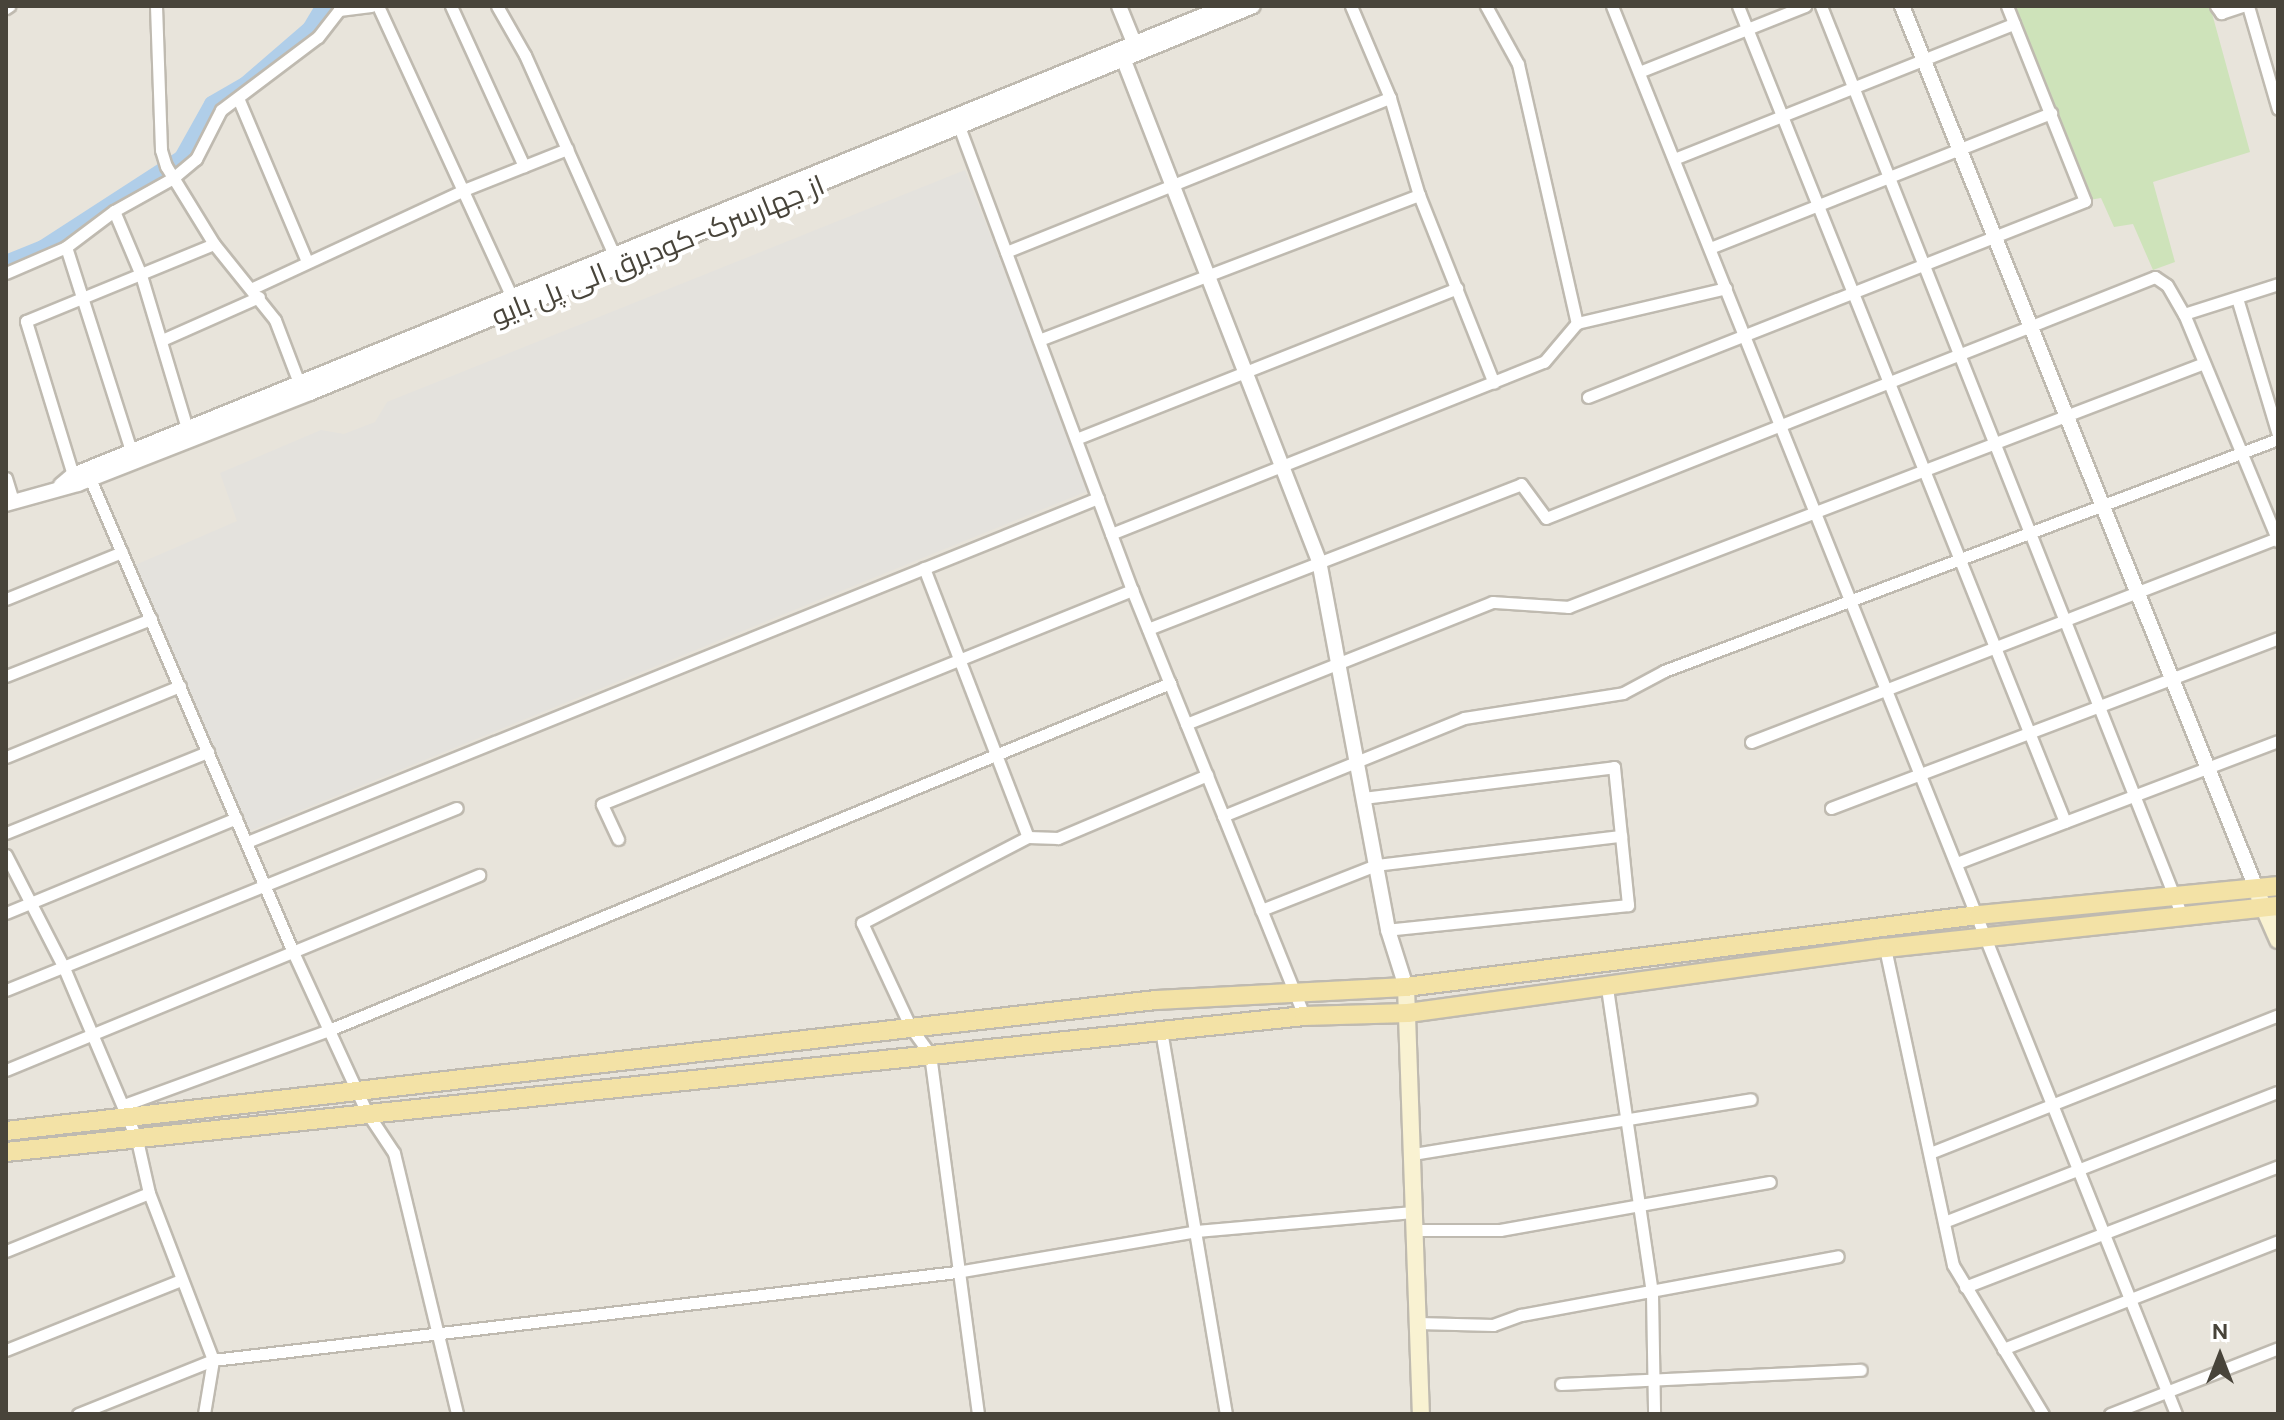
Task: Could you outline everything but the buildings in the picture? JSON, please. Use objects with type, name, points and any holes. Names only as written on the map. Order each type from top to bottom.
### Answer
[{"type":"main road","points":[[6,1131],[125,1112],[356,1090],[1156,1000],[1406,987],[1978,915],[2278,886]]},
{"type":"main road","points":[[2256,888],[2270,906],[2278,940]]},
{"type":"main road","points":[[7,1152],[137,1140],[366,1111],[1161,1030],[1304,1016],[1408,1013],[1885,948],[2270,906]]},
{"type":"main road","points":[[1406,987],[1421,1414]]},
{"type":"street","points":[[156,6],[161,150],[170,172],[214,244],[275,320],[299,383]]},
{"type":"street","points":[[6,273],[66,247],[170,172],[196,159],[221,110],[318,37],[339,10],[371,6]]},
{"type":"street","points":[[378,6],[466,189],[512,297]]},
{"type":"street","points":[[451,6],[524,166]]},
{"type":"street","points":[[497,6],[567,149],[614,255]]},
{"type":"street","points":[[1119,6],[1129,52],[1175,184],[1319,561],[1388,930],[1406,987]]},
{"type":"street","name":"از جهارسرک-کودبرق الی پل بایو","points":[[83,474],[1129,52],[1253,6]]},
{"type":"street","points":[[1351,6],[1390,98],[1419,195],[1494,383]]},
{"type":"street","points":[[1486,6],[1518,64],[1577,323]]},
{"type":"street","points":[[1612,6],[2056,1104],[2103,1234],[2176,1414]]},
{"type":"street","points":[[1738,6],[2065,822]]},
{"type":"street","points":[[1639,72],[1805,6]]},
{"type":"street","points":[[1821,6],[2032,530],[2182,916]]},
{"type":"street","points":[[1902,6],[2139,589],[2256,888]]},
{"type":"street","points":[[1588,397],[1927,267],[1994,234],[2086,201],[2007,6]]},
{"type":"street","points":[[2216,6],[2221,13],[2245,6],[2278,109]]},
{"type":"street","name":"از جهارسرک-کودبرق الی پل بایو","points":[[1129,52],[1219,7]]},
{"type":"street","points":[[1674,159],[2014,24]]},
{"type":"street","points":[[238,98],[307,261]]},
{"type":"street","points":[[1006,252],[1390,98]]},
{"type":"street","points":[[1710,248],[2051,113]]},
{"type":"street","points":[[958,122],[1132,590],[1304,1016]]},
{"type":"street","name":"از جهارسرک-کودبرق الی پل بایو","points":[[10,502],[60,485],[131,451],[614,255],[958,122]]},
{"type":"street","points":[[162,340],[256,293],[307,261],[466,189],[567,149]]},
{"type":"street","points":[[1039,340],[1419,195]]},
{"type":"street","points":[[114,211],[141,275],[187,428]]},
{"type":"street","points":[[214,244],[26,321],[83,474],[122,552],[293,952],[366,1111],[394,1153],[457,1414]]},
{"type":"street","points":[[66,247],[86,297],[131,451]]},
{"type":"street","points":[[1148,629],[1521,484],[1546,518],[2155,277],[2167,285],[2184,314],[2277,539],[2139,589],[1751,742]]},
{"type":"street","points":[[2184,314],[2278,284]]},
{"type":"street","points":[[1076,439],[1457,288]]},
{"type":"street","points":[[1111,534],[1284,468],[1544,362],[1577,323],[1726,288]]},
{"type":"street","points":[[1223,816],[1464,718],[1623,693],[1664,671],[2278,437],[2237,298]]},
{"type":"street","points":[[1186,724],[1339,659],[1493,602],[1568,607],[2204,363]]},
{"type":"street","points":[[6,478],[10,502]]},
{"type":"street","points":[[247,842],[1098,498]]},
{"type":"street","points":[[6,599],[122,552]]},
{"type":"street","points":[[924,568],[1028,837]]},
{"type":"street","points":[[618,839],[602,804],[1132,590]]},
{"type":"street","points":[[6,676],[151,619]]},
{"type":"street","points":[[1831,808],[2278,638]]},
{"type":"street","points":[[125,1112],[1170,683]]},
{"type":"street","points":[[6,757],[180,686]]},
{"type":"street","points":[[1957,863],[2278,741]]},
{"type":"street","points":[[6,833],[208,752]]},
{"type":"street","points":[[1363,798],[1614,767],[1628,905],[1388,930]]},
{"type":"street","points":[[978,1414],[930,1054],[911,1028],[862,923],[1028,837],[1058,838],[1207,775]]},
{"type":"street","points":[[6,990],[457,808]]},
{"type":"street","points":[[6,913],[236,818]]},
{"type":"street","points":[[1261,910],[1376,865],[1621,836]]},
{"type":"street","points":[[6,855],[64,968],[137,1140],[149,1193],[213,1360],[204,1414]]},
{"type":"street","points":[[6,1070],[479,875]]},
{"type":"street","points":[[1885,948],[1953,1265],[2043,1414]]},
{"type":"street","points":[[1607,988],[1652,1294],[1654,1414]]},
{"type":"street","points":[[1930,1153],[2278,1015]]},
{"type":"street","points":[[1161,1030],[1226,1414]]},
{"type":"street","points":[[1944,1222],[2278,1092]]},
{"type":"street","points":[[1413,1154],[1751,1099]]},
{"type":"street","points":[[1965,1287],[2278,1166]]},
{"type":"street","points":[[1414,1230],[1500,1230],[1770,1182]]},
{"type":"street","points":[[6,1251],[149,1193]]},
{"type":"street","points":[[78,1414],[213,1360],[957,1272],[1196,1231],[1413,1212]]},
{"type":"street","points":[[2003,1349],[2278,1241]]},
{"type":"street","points":[[1418,1323],[1493,1325],[1521,1315],[1652,1294],[1838,1256]]},
{"type":"street","points":[[6,1350],[181,1280]]},
{"type":"street","points":[[2110,1414],[2278,1348]]},
{"type":"street","points":[[1561,1384],[1861,1370]]},
{"type":"shaded area","points":[[6,6],[2278,6],[2278,1414],[6,1414]]},
{"type":"shaded area","points":[[965,170],[1090,490],[247,832],[133,566],[237,521],[220,473],[321,430],[344,434],[375,422],[387,402]]},
{"type":"green space","points":[[2010,6],[2210,6],[2250,152],[2153,182],[2175,262],[2153,270],[2133,224],[2114,227],[2101,198],[2089,200]]},
{"type":"waterway","points":[[6,263],[43,248],[182,158],[212,104],[245,85],[310,29],[324,6]]}]
